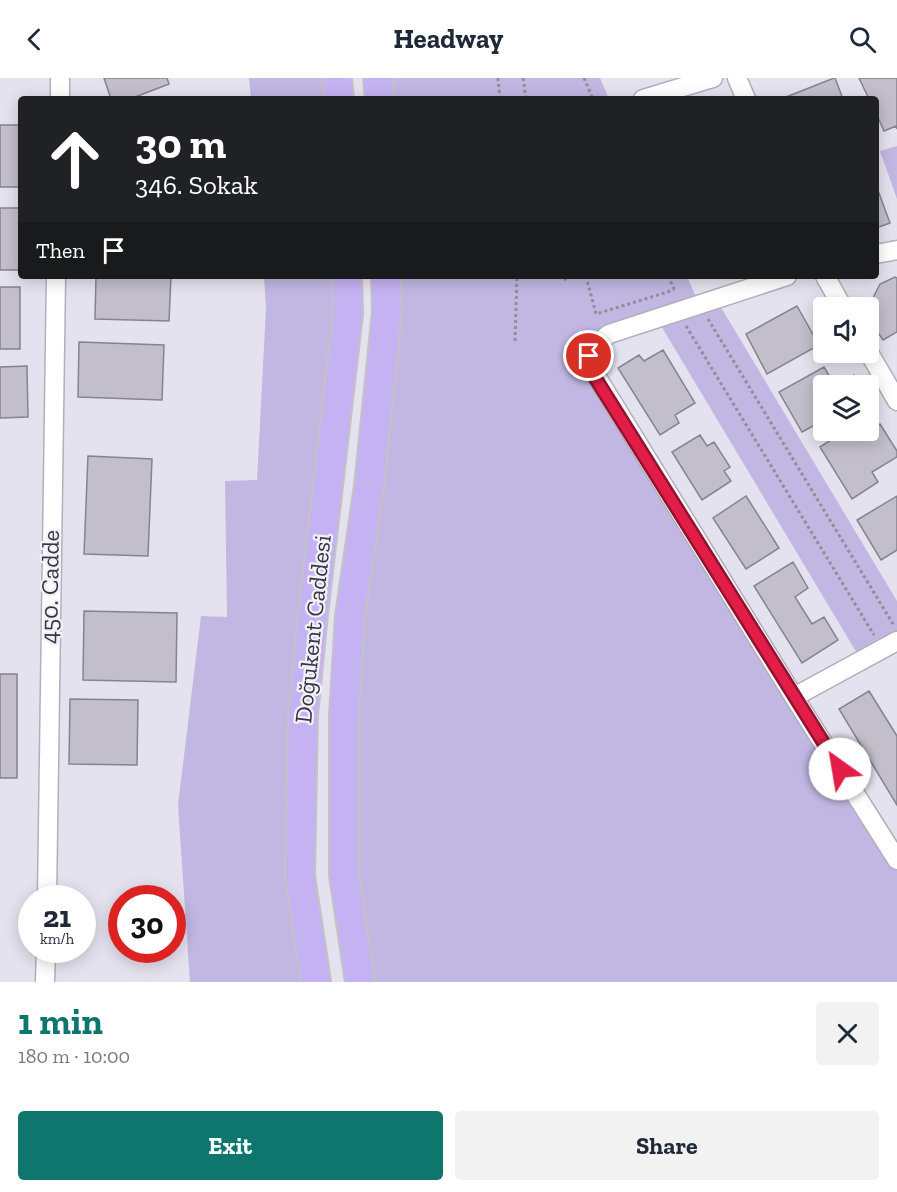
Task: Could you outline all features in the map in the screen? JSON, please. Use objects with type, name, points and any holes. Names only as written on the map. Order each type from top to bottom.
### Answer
[{"type":"main road","points":[[337,78],[339,96]]},
{"type":"main road","points":[[378,78],[380,96]]},
{"type":"main road","name":"Doğukent Caddesi","points":[[316,982],[300,876],[303,714],[348,314],[347,279]]},
{"type":"main road","name":"Doğukent Caddesi","points":[[360,982],[345,874],[344,716],[350,616],[369,486],[387,312],[386,279]]},
{"type":"street","points":[[60,78],[60,96]]},
{"type":"street","points":[[653,96],[713,78]]},
{"type":"street","points":[[737,78],[745,96]]},
{"type":"street","points":[[879,253],[897,250]]},
{"type":"street","name":"450. Cadde","points":[[47,885],[56,279]]},
{"type":"street","points":[[778,279],[609,334],[597,344],[589,356],[590,366],[897,860]]},
{"type":"street","points":[[827,279],[837,297]]},
{"type":"street","points":[[875,363],[897,401]]},
{"type":"street","points":[[794,697],[890,645]]},
{"type":"street","points":[[45,982],[46,963]]},
{"type":"path","points":[[498,78],[500,96]]},
{"type":"path","points":[[523,78],[526,96]]},
{"type":"path","points":[[584,78],[592,96]]},
{"type":"path","points":[[515,341],[517,279]]},
{"type":"path","points":[[587,279],[596,314],[674,290]]},
{"type":"path","points":[[699,304],[897,630]]},
{"type":"path","points":[[677,312],[890,645]]},
{"type":"shaded area","points":[[249,78],[337,78],[339,96],[251,96]]},
{"type":"shaded area","points":[[378,78],[600,78],[608,96],[380,96]]},
{"type":"shaded area","points":[[897,146],[897,199],[880,151]]},
{"type":"shaded area","points":[[264,279],[347,279],[303,715],[316,982],[190,982],[186,885],[183,885],[178,805],[201,616],[227,617],[225,481],[257,480],[266,308]]},
{"type":"shaded area","points":[[386,279],[688,279],[699,304],[716,299],[897,601],[897,641],[861,660],[657,319],[609,334],[589,356],[897,865],[897,982],[360,982],[344,875]]},
{"type":"building","points":[[104,78],[167,78],[169,84],[138,96],[110,96]]},
{"type":"building","points":[[834,78],[842,96],[789,96]]},
{"type":"building","points":[[859,78],[897,78],[897,129],[896,126],[884,131],[879,120],[879,96],[868,96]]},
{"type":"building","points":[[0,125],[18,125],[18,187],[0,187]]},
{"type":"building","points":[[879,193],[890,223],[879,227]]},
{"type":"building","points":[[0,208],[18,208],[18,270],[0,270]]},
{"type":"building","points":[[897,278],[897,332],[883,340],[879,334],[879,297],[874,297],[880,284]]},
{"type":"building","points":[[96,279],[171,279],[169,321],[95,319]]},
{"type":"building","points":[[0,287],[20,287],[20,349],[0,349]]},
{"type":"building","points":[[797,306],[813,334],[813,348],[767,374],[746,334]]},
{"type":"building","points":[[79,342],[164,345],[162,400],[78,397]]},
{"type":"building","points":[[663,350],[695,403],[675,415],[679,423],[660,435],[618,368],[639,355],[644,361]]},
{"type":"building","points":[[27,366],[28,417],[0,418],[0,367]]},
{"type":"building","points":[[824,367],[829,375],[813,375],[813,426],[802,432],[779,392]]},
{"type":"building","points":[[879,425],[897,451],[897,457],[872,472],[878,482],[852,499],[820,447],[829,441],[879,441]]},
{"type":"building","points":[[700,435],[707,446],[714,442],[730,467],[724,471],[731,481],[702,500],[672,452]]},
{"type":"building","points":[[88,456],[152,459],[148,556],[84,554]]},
{"type":"building","points":[[746,496],[779,548],[746,569],[713,518]]},
{"type":"building","points":[[897,496],[897,550],[881,560],[857,520]]},
{"type":"building","points":[[793,562],[808,588],[795,597],[812,624],[824,617],[838,640],[802,663],[754,586]]},
{"type":"building","points":[[84,611],[177,613],[176,682],[83,680]]},
{"type":"building","points":[[0,674],[17,674],[17,778],[0,778]]},
{"type":"building","points":[[869,691],[897,736],[897,805],[839,709]]},
{"type":"building","points":[[70,699],[138,700],[137,765],[69,764]]},
{"type":"route","points":[[589,356],[594,376],[840,769]]}]
